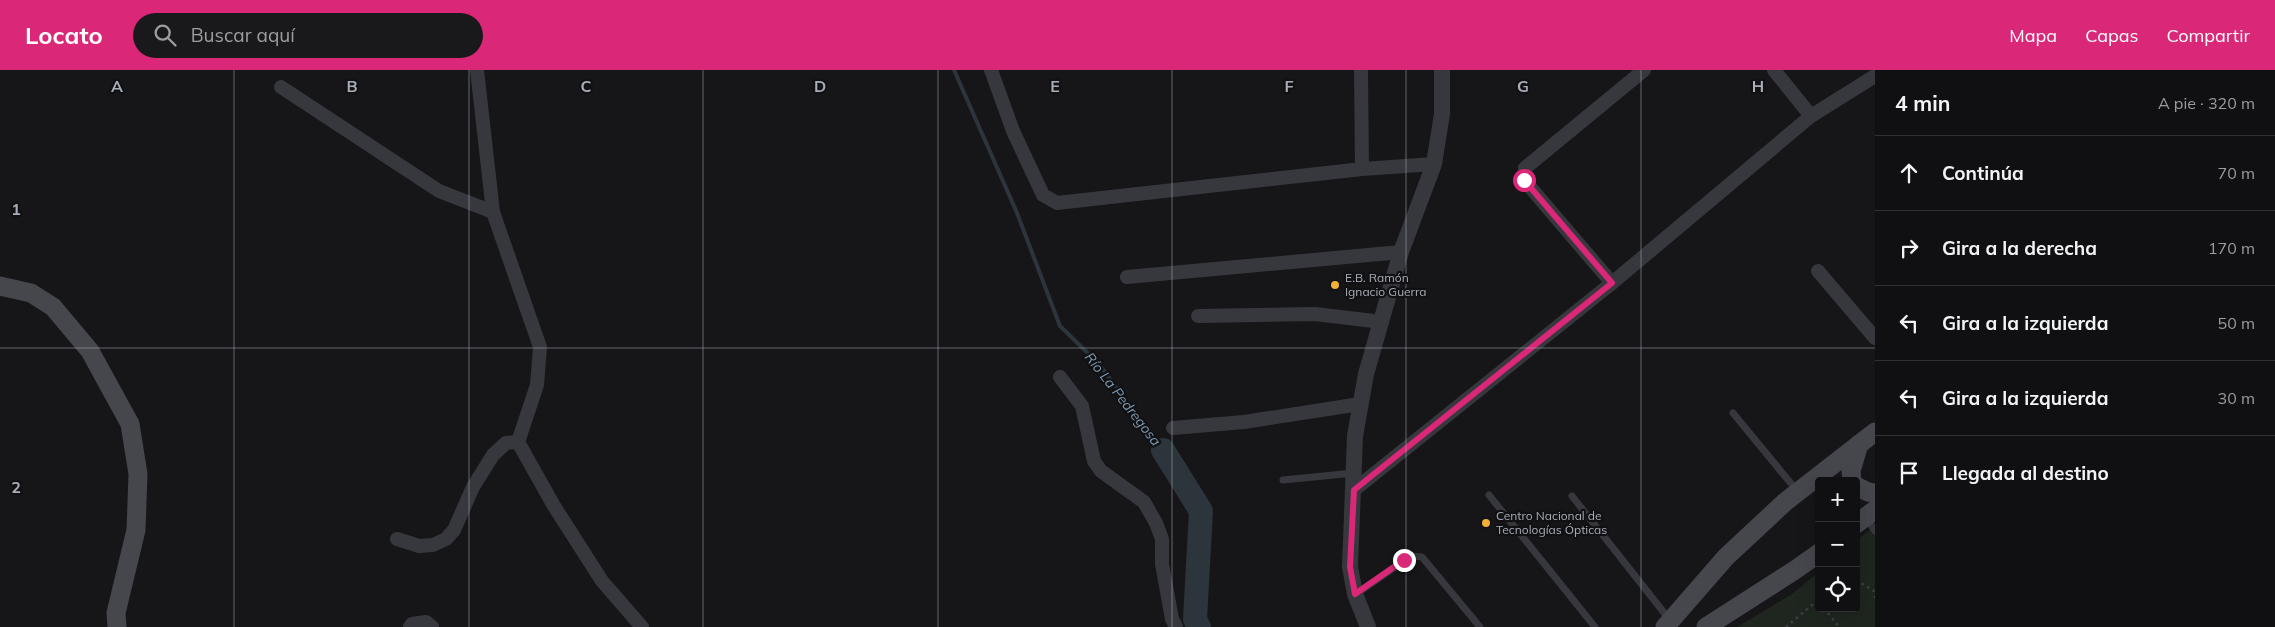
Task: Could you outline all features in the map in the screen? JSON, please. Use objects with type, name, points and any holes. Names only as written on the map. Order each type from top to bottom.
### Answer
[{"type":"main road","points":[[0,286],[31,293],[53,307],[90,351],[130,424],[138,474],[136,530],[116,613],[117,627]]},
{"type":"main road","points":[[1667,624],[1726,557],[1875,432]]},
{"type":"main road","points":[[1852,477],[1851,471],[1859,444]]},
{"type":"main road","points":[[1860,488],[1875,493]]},
{"type":"main road","points":[[1706,627],[1815,556]]},
{"type":"street","points":[[476,70],[493,212],[540,347],[537,385],[518,442],[554,506],[602,581],[642,627]]},
{"type":"street","points":[[991,70],[1013,131],[1043,195],[1057,203],[1362,169],[1434,164]]},
{"type":"street","points":[[1361,70],[1362,169]]},
{"type":"street","points":[[1368,627],[1355,594],[1350,567],[1355,436],[1360,404],[1401,252],[1434,164],[1442,114],[1442,70]]},
{"type":"street","points":[[1612,283],[1524,180],[1525,168],[1644,70]]},
{"type":"street","points":[[1774,70],[1811,116]]},
{"type":"street","points":[[1354,490],[1612,283],[1811,116],[1875,76]]},
{"type":"street","points":[[281,87],[439,191],[493,212]]},
{"type":"street","points":[[1127,278],[1401,252]]},
{"type":"street","points":[[1818,271],[1875,338]]},
{"type":"street","points":[[1198,316],[1315,314],[1382,322]]},
{"type":"street","points":[[1060,377],[1082,406],[1094,461],[1101,471],[1144,502],[1156,523],[1162,539],[1162,564],[1176,627]]},
{"type":"street","points":[[1172,428],[1244,422],[1360,404]]},
{"type":"street","points":[[397,539],[419,546],[433,545],[446,539],[454,530],[473,487],[493,455],[506,444],[518,442]]},
{"type":"street","points":[[410,627],[412,624],[426,622],[432,627]]},
{"type":"lane","points":[[1733,413],[1809,486]]},
{"type":"lane","points":[[1283,480],[1354,473]]},
{"type":"lane","points":[[1489,495],[1595,627]]},
{"type":"lane","points":[[1572,496],[1663,609],[1667,624]]},
{"type":"lane","points":[[1355,594],[1404,560],[1412,556],[1422,557],[1480,627]]},
{"type":"path","points":[[1860,582],[1874,591],[1875,598]]},
{"type":"path","points":[[1786,627],[1815,603]]},
{"type":"path","points":[[1827,612],[1837,626]]},
{"type":"shaded area","points":[[1875,526],[1875,627],[1737,627],[1792,594],[1815,575],[1815,612],[1860,612],[1860,538]]},
{"type":"waterway","name":"Río La Pedregosa","points":[[954,70],[1017,213],[1060,326],[1098,363],[1163,450]]},
{"type":"waterway","name":"Río La Pedregosa","points":[[1163,450],[1201,511],[1195,619],[1199,627]]},
{"type":"place","name":"E.B. Ramón Ignacio Guerra","points":[[1335,285]]},
{"type":"place","name":"Centro Nacional de Tecnologías Ópticas","points":[[1486,523]]},
{"type":"route","points":[[1404,560],[1355,594],[1350,567],[1354,490],[1612,283],[1524,180]]}]
